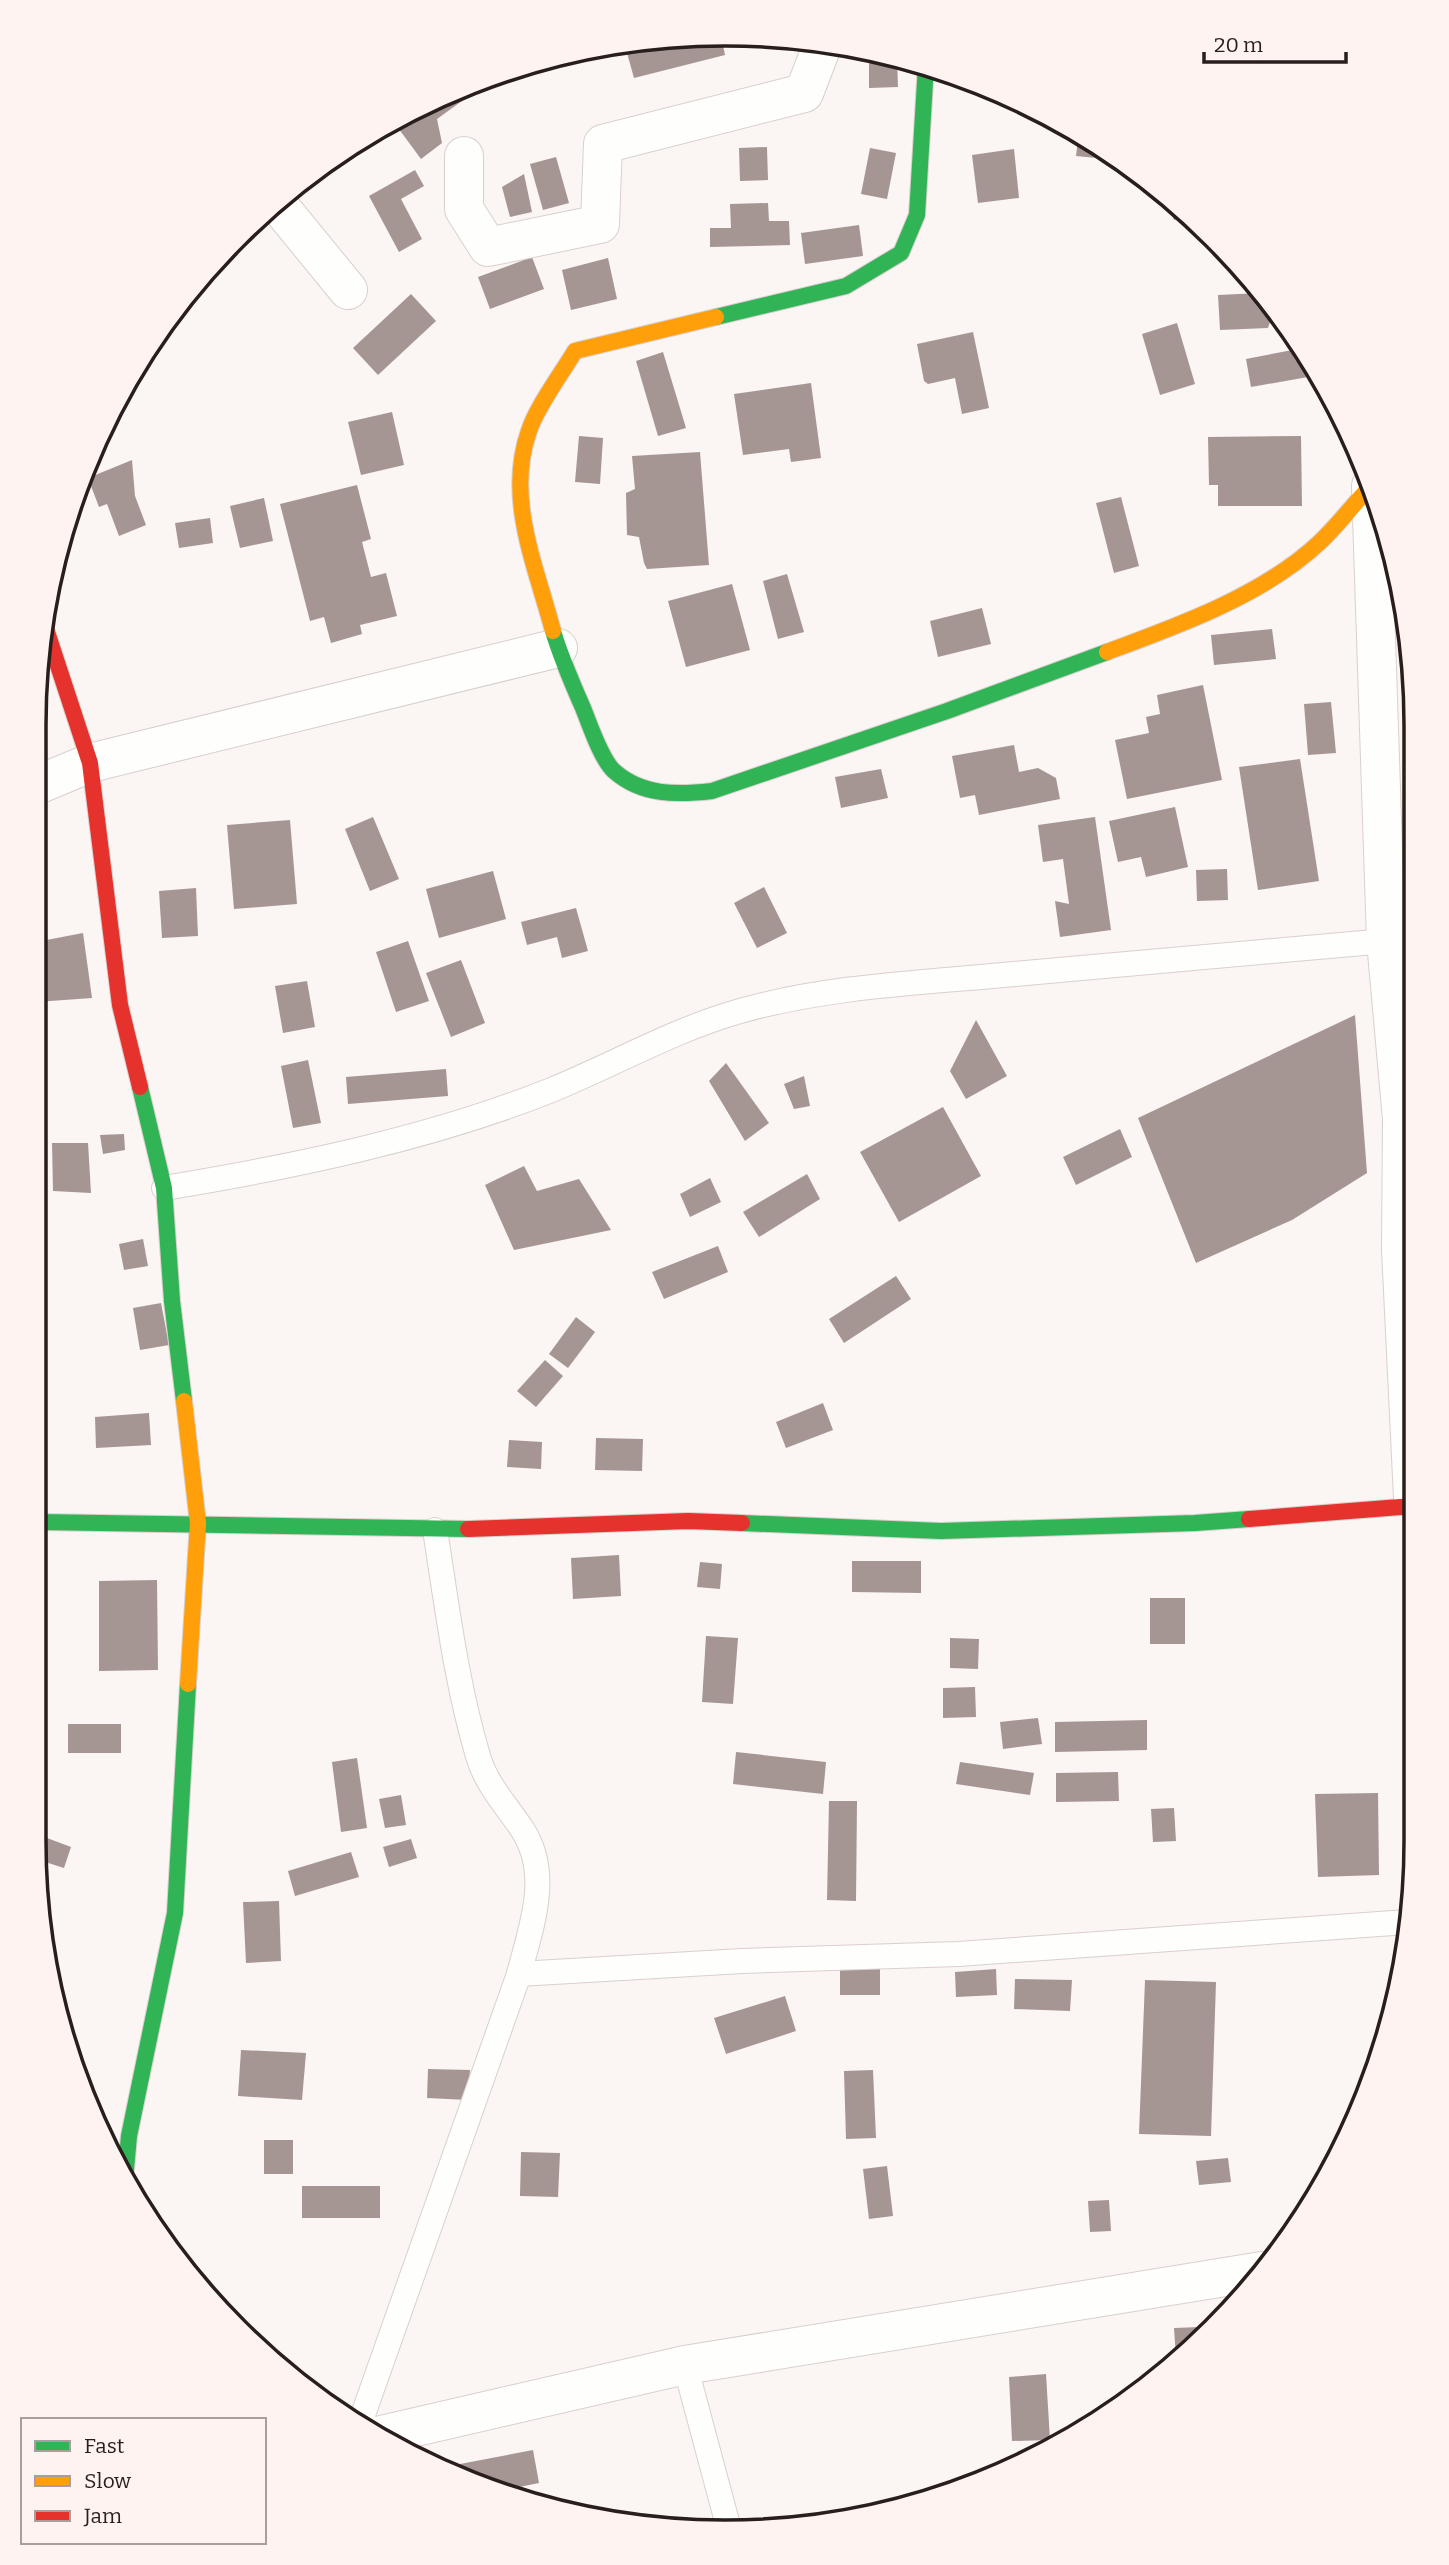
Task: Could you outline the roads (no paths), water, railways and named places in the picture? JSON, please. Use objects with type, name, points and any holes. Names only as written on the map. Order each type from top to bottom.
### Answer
[{"type":"street","points":[[464,156],[464,209],[488,247],[600,224],[603,145],[804,93],[820,52]]},
{"type":"street","points":[[925,77],[917,215],[901,253],[846,286],[575,351],[529,429],[519,471],[520,509],[558,648],[597,741],[614,770],[642,788],[676,795],[712,791],[947,711],[1119,648],[1200,615],[1271,580],[1319,543],[1362,494]]},
{"type":"street","points":[[282,210],[348,290]]},
{"type":"street","points":[[1371,520],[1386,941],[1404,1092]]},
{"type":"street","points":[[51,640],[90,763],[120,1005],[164,1188],[172,1301],[198,1522],[175,1913],[129,2136],[127,2162]]},
{"type":"street","points":[[46,781],[90,763],[558,648]]},
{"type":"street","points":[[1404,1183],[1401,1249],[1404,1311]]},
{"type":"street","points":[[46,1522],[198,1522],[435,1530],[688,1521],[941,1531],[1195,1523],[1404,1507]]},
{"type":"street","points":[[392,2433],[685,2365],[1246,2275]]},
{"type":"lane","points":[[164,1188],[274,1170],[454,1124],[548,1091],[679,1033],[739,1011],[799,997],[912,983],[1386,941]]},
{"type":"lane","points":[[363,2415],[519,1974],[537,1905],[536,1868],[524,1832],[487,1779],[460,1695],[435,1530]]},
{"type":"lane","points":[[519,1974],[742,1961],[958,1954],[1399,1923]]},
{"type":"lane","points":[[685,2365],[727,2520]]}]
